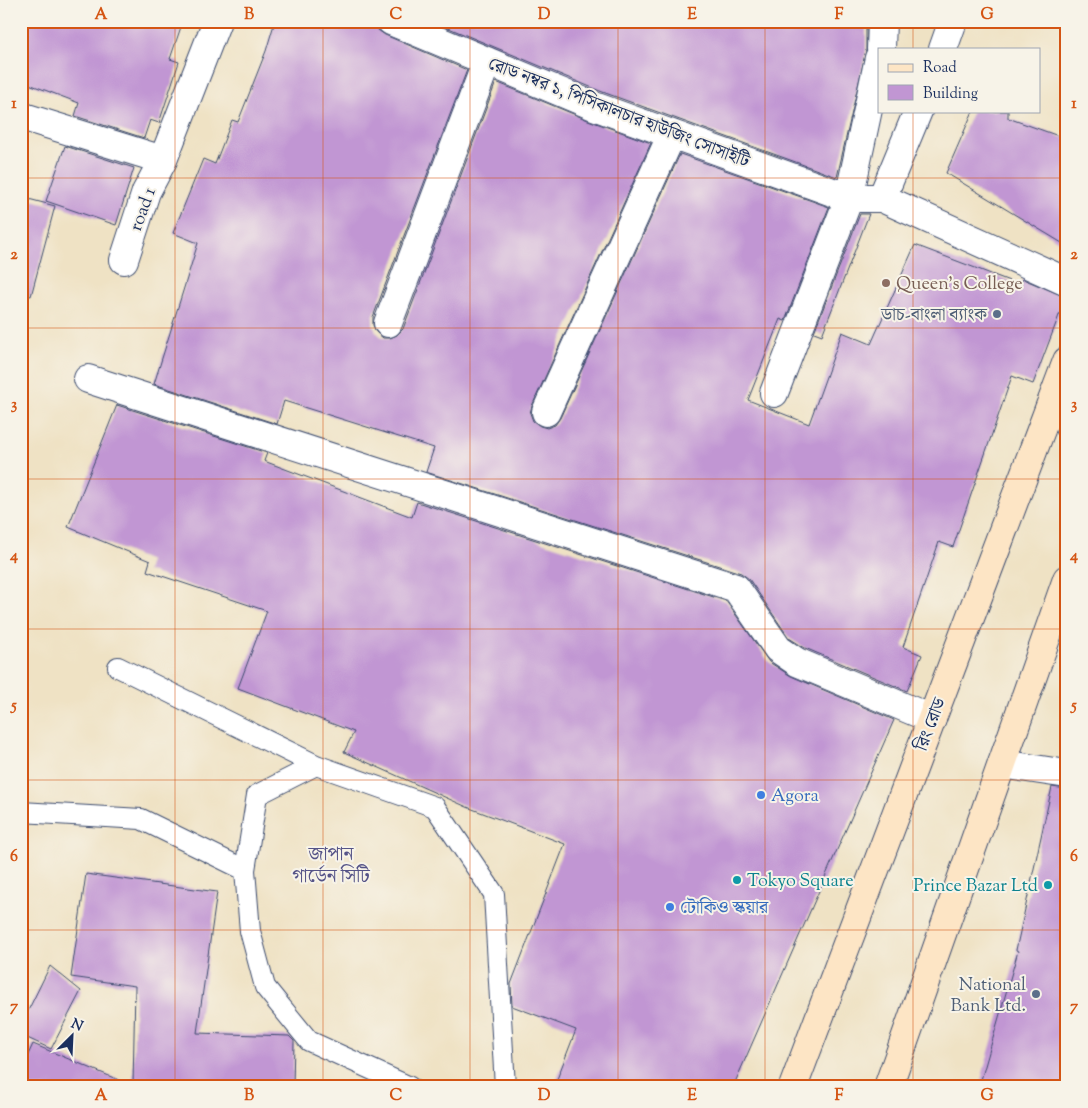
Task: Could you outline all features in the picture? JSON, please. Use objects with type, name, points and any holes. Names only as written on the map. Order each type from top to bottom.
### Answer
[{"type":"main road","name":"রিং রোড","points":[[793,1087],[1067,361]]},
{"type":"main road","points":[[888,1087],[1067,579]]},
{"type":"street","name":"road 1","points":[[124,260],[146,192],[163,160],[217,21]]},
{"type":"street","name":"রোড নম্বর ১, পিসিকালচার হাউজিং সোসাইটি","points":[[391,21],[594,106],[848,198],[882,198]]},
{"type":"street","points":[[881,48],[882,21]]},
{"type":"street","points":[[943,48],[953,21]]},
{"type":"street","points":[[388,323],[487,61]]},
{"type":"street","points":[[774,394],[848,198],[878,63]]},
{"type":"street","points":[[918,112],[882,198],[1067,282]]},
{"type":"street","points":[[21,116],[163,160]]},
{"type":"street","points":[[546,412],[672,134]]},
{"type":"street","points":[[88,379],[736,588],[778,649],[797,662],[932,719]]},
{"type":"street","points":[[1002,764],[1067,774]]},
{"type":"lane","points":[[118,667],[316,765],[435,807],[494,894],[505,1087]]},
{"type":"lane","points":[[316,765],[257,795],[245,870],[250,931],[265,987],[309,1041],[410,1087]]},
{"type":"lane","points":[[21,812],[141,819],[245,870]]},
{"type":"building","points":[[21,21],[183,21],[170,59],[179,62],[159,123],[150,120],[144,138],[75,116],[79,103],[21,81]]},
{"type":"building","points":[[275,21],[376,21],[378,30],[385,35],[467,70],[373,317],[373,325],[376,332],[383,338],[397,335],[403,329],[496,82],[588,120],[651,143],[532,406],[530,413],[533,421],[540,426],[547,428],[555,425],[560,418],[680,154],[829,207],[785,321],[780,319],[748,400],[809,424],[842,332],[871,344],[915,245],[1020,285],[1023,279],[1066,297],[1033,384],[1012,376],[953,547],[939,542],[903,647],[922,655],[907,691],[805,648],[789,638],[749,579],[741,573],[426,472],[434,448],[284,401],[277,424],[154,384],[198,243],[173,233],[203,159],[215,164],[232,120],[238,122],[266,51]]},
{"type":"building","points":[[432,21],[866,21],[866,51],[837,177],[600,91]]},
{"type":"building","points":[[973,112],[1008,112],[1008,118],[1067,139],[1067,246],[946,173]]},
{"type":"building","points":[[65,146],[134,168],[116,225],[46,201]]},
{"type":"building","points":[[21,197],[55,206],[31,296],[21,294]]},
{"type":"building","points":[[860,214],[869,214],[822,335],[814,332]]},
{"type":"building","points":[[117,405],[267,453],[264,461],[412,517],[417,502],[726,601],[769,662],[791,676],[894,720],[733,1087],[554,1087],[576,1030],[512,1006],[511,984],[565,844],[467,807],[344,752],[354,732],[238,688],[267,611],[147,571],[150,561],[68,527]]},
{"type":"building","points":[[1052,787],[1067,789],[1067,1087],[1003,1087],[981,1080],[1018,951],[1016,950]]},
{"type":"building","points":[[86,874],[217,892],[197,1033],[289,1036],[294,1041],[293,1087],[21,1087],[21,1070],[33,1044],[133,1086],[135,986],[71,977]]},
{"type":"building","points":[[50,966],[81,991],[51,1049],[21,1035],[21,1025]]},
{"type":"place","name":"Queen's College","points":[[886,283]]},
{"type":"place","name":"ডাচ-বাংলা ব্যাংক","points":[[997,314]]},
{"type":"place","name":"Agora","points":[[761,795]]},
{"type":"place","name":"Tokyo Square","points":[[737,880]]},
{"type":"place","name":"Prince Bazar Ltd","points":[[1048,885]]},
{"type":"place","name":"টোকিও স্কয়ার","points":[[670,907]]},
{"type":"place","name":"National Bank Ltd.","points":[[1036,994]]},
{"type":"district","name":"জাপান গার্ডেন সিটি","points":[[331,864]]}]
